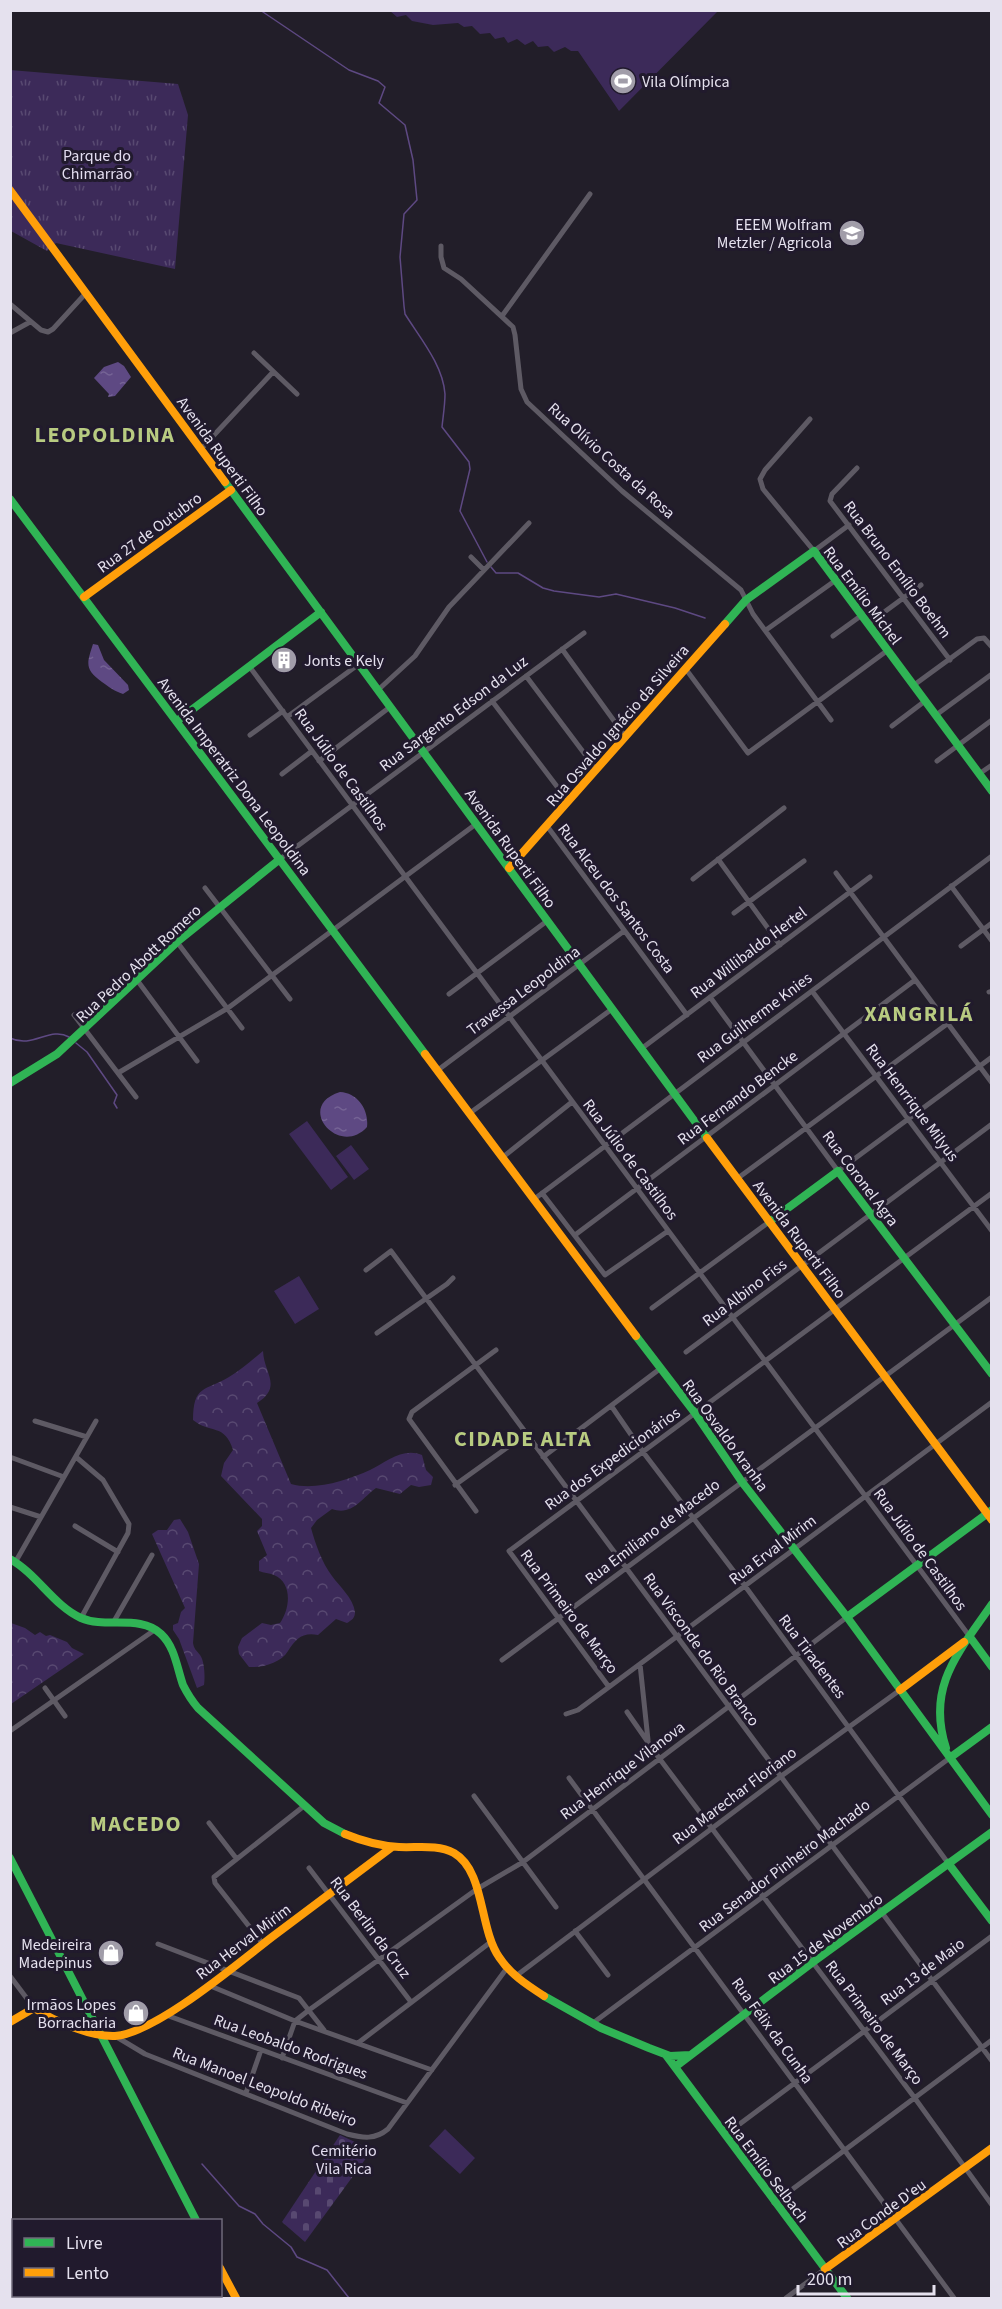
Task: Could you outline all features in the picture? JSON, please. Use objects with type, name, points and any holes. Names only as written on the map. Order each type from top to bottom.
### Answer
[{"type":"main road","name":"Avenida Ruperti Filho","points":[[10,190],[674,1094],[990,1515]]},
{"type":"main road","name":"Rua 27 de Outubro","points":[[84,597],[231,490]]},
{"type":"main road","name":"Avenida Imperatriz Dona Leopoldina","points":[[10,499],[438,1070]]},
{"type":"main road","name":"Rua Osvaldo Ignácio da Silveira","points":[[509,868],[746,600],[814,551]]},
{"type":"main road","name":"Rua Emílio Michel","points":[[814,551],[992,791]]},
{"type":"main road","points":[[177,721],[321,612]]},
{"type":"main road","name":"Rua Pedro Abott Romero","points":[[10,1083],[57,1054],[177,942],[280,859]]},
{"type":"main road","name":"Rua Osvaldo Aranha","points":[[438,1070],[533,1200],[695,1413],[742,1482],[847,1617],[900,1690],[936,1731],[949,1755],[992,1815]]},
{"type":"main road","points":[[769,1222],[838,1171]]},
{"type":"main road","name":"Rua Coronel Agra","points":[[838,1171],[992,1374]]},
{"type":"main road","name":"Rua Henrique Vilanova","points":[[847,1617],[990,1515]]},
{"type":"main road","points":[[13,1560],[81,1618],[156,1629],[168,1644],[187,1693],[198,1708],[324,1823],[340,1833],[362,1841],[392,1847],[437,1847],[453,1851],[464,1859],[470,1868],[497,1955],[507,1968],[532,1989],[569,2012],[666,2055],[690,2055]]},
{"type":"main road","points":[[936,1731],[942,1687],[992,1604]]},
{"type":"main road","name":"Rua Júlio de Castilhos","points":[[970,1638],[992,1668]]},
{"type":"main road","name":"Rua Marechar Floriano","points":[[900,1690],[970,1638]]},
{"type":"main road","name":"Rua Senador Pinheiro Machado","points":[[949,1755],[992,1727]]},
{"type":"main road","name":"Rua 15 de Novembro","points":[[675,2067],[813,1962],[992,1832]]},
{"type":"main road","name":"Rua Herval Mirim","points":[[34,2008],[49,2017],[101,2034],[115,2036],[145,2026],[166,2015],[227,1971],[392,1847]]},
{"type":"main road","points":[[10,1858],[195,2219]]},
{"type":"main road","name":"Rua Tiradentes","points":[[948,1863],[992,1921]]},
{"type":"main road","points":[[10,2022],[34,2008]]},
{"type":"main road","name":"Rua Emílio Selbach","points":[[666,2055],[847,2298]]},
{"type":"main road","name":"Rua Conde D'eu","points":[[825,2269],[992,2148]]},
{"type":"main road","points":[[222,2272],[236,2298]]},
{"type":"street","points":[[502,316],[590,194]]},
{"type":"street","name":"Rua Olívio Costa da Rosa","points":[[441,246],[444,268],[461,279],[513,327],[521,389],[527,402],[622,491],[741,590],[753,614],[831,720]]},
{"type":"street","points":[[10,304],[30,322],[48,332],[86,293]]},
{"type":"street","points":[[10,333],[30,322]]},
{"type":"street","points":[[254,353],[297,394]]},
{"type":"street","points":[[201,449],[273,372]]},
{"type":"street","name":"Rua Emílio Michel","points":[[810,419],[765,470],[760,479],[763,489],[814,551]]},
{"type":"street","name":"Rua Bruno Emílio Boehm","points":[[857,468],[832,494],[830,501],[950,660]]},
{"type":"street","points":[[378,690],[415,656],[449,607],[529,523]]},
{"type":"street","points":[[814,551],[849,525]]},
{"type":"street","points":[[471,556],[484,570]]},
{"type":"street","points":[[766,630],[836,580]]},
{"type":"street","points":[[868,624],[921,585]]},
{"type":"street","points":[[833,636],[862,615]]},
{"type":"street","name":"Rua Sargento Edson da Luz","points":[[280,859],[584,633]]},
{"type":"street","points":[[914,685],[981,637],[992,647]]},
{"type":"street","points":[[562,649],[625,736]]},
{"type":"street","points":[[685,668],[748,753],[888,650]]},
{"type":"street","points":[[287,717],[359,664]]},
{"type":"street","name":"Rua Júlio de Castilhos","points":[[249,666],[970,1638]]},
{"type":"street","points":[[936,715],[992,674]]},
{"type":"street","points":[[526,676],[596,769]]},
{"type":"street","points":[[492,700],[568,801]]},
{"type":"street","points":[[892,726],[925,700]]},
{"type":"street","points":[[319,761],[390,707]]},
{"type":"street","points":[[250,735],[283,711]]},
{"type":"street","points":[[937,761],[992,720]]},
{"type":"street","points":[[282,774],[312,752]]},
{"type":"street","points":[[979,774],[992,765]]},
{"type":"street","points":[[693,879],[784,808]]},
{"type":"street","points":[[118,1073],[228,1008],[476,824]]},
{"type":"street","name":"Rua Alceu dos Santos Costa","points":[[547,826],[687,1015]]},
{"type":"street","name":"Rua Guilherme Knies","points":[[533,1200],[992,856]]},
{"type":"street","points":[[718,859],[780,945]]},
{"type":"street","points":[[734,913],[804,861]]},
{"type":"street","points":[[836,873],[992,1083]]},
{"type":"street","name":"Rua Willibaldo Hertel","points":[[641,1049],[870,878]]},
{"type":"street","points":[[951,886],[992,941]]},
{"type":"street","points":[[205,888],[290,999]]},
{"type":"street","points":[[449,994],[547,921]]},
{"type":"street","points":[[961,946],[992,923]]},
{"type":"street","name":"Travessa Leopoldina","points":[[438,1070],[624,931]]},
{"type":"street","points":[[177,942],[242,1028]]},
{"type":"street","points":[[137,980],[197,1061]]},
{"type":"street","name":"Rua Fernando Bencke","points":[[575,1235],[915,980]]},
{"type":"street","name":"Rua Henrrique Milyus","points":[[812,991],[992,1231]]},
{"type":"street","name":"Rua Coronel Agra","points":[[710,997],[838,1171]]},
{"type":"street","points":[[470,1113],[612,1009]]},
{"type":"street","points":[[74,1015],[136,1097]]},
{"type":"street","points":[[738,1178],[947,1024]]},
{"type":"street","points":[[838,1171],[992,1057]]},
{"type":"street","points":[[503,1157],[572,1102]]},
{"type":"street","name":"Rua Albino Fiss","points":[[686,1352],[992,1124]]},
{"type":"street","points":[[542,1193],[603,1274],[607,1275],[668,1231]]},
{"type":"street","name":"Rua dos Expedicionários","points":[[509,1551],[992,1193]]},
{"type":"street","points":[[652,1308],[769,1222]]},
{"type":"street","name":"Rua Visconde do Rio Branco","points":[[366,1270],[391,1251],[992,2061]]},
{"type":"street","points":[[377,1333],[453,1278]]},
{"type":"street","name":"Rua Emiliano de Macedo","points":[[502,1660],[992,1297]]},
{"type":"street","points":[[476,1510],[455,1485],[409,1419],[412,1412],[496,1350]]},
{"type":"street","points":[[543,1457],[661,1368]]},
{"type":"street","name":"Rua Erval Mirim","points":[[567,1714],[578,1710],[992,1402]]},
{"type":"street","name":"Rua Tiradentes","points":[[612,1407],[948,1863]]},
{"type":"street","points":[[35,1420],[87,1437]]},
{"type":"street","points":[[13,1560],[41,1517],[96,1421]]},
{"type":"street","points":[[455,1485],[526,1434]]},
{"type":"street","points":[[10,1457],[64,1478]]},
{"type":"street","points":[[76,1457],[104,1480],[129,1524],[129,1533],[81,1618]]},
{"type":"street","points":[[10,1507],[41,1517]]},
{"type":"street","points":[[75,1526],[118,1552]]},
{"type":"street","name":"Rua Primeiro de Março","points":[[509,1551],[609,1687]]},
{"type":"street","points":[[113,1623],[152,1555]]},
{"type":"street","name":"Rua Henrique Vilanova","points":[[295,2021],[477,1889],[522,1862],[847,1617]]},
{"type":"street","points":[[10,1731],[156,1629]]},
{"type":"street","points":[[640,1664],[648,1743]]},
{"type":"street","points":[[45,1688],[65,1716]]},
{"type":"street","name":"Rua Marechar Floriano","points":[[516,1976],[780,1777],[900,1690]]},
{"type":"street","name":"Rua Primeiro de Março","points":[[627,1712],[992,2205]]},
{"type":"street","name":"Rua Senador Pinheiro Machado","points":[[593,2023],[899,1796],[949,1755]]},
{"type":"street","name":"Rua Félix da Cunha","points":[[568,1778],[645,1878],[954,2298]]},
{"type":"street","points":[[474,1796],[556,1907]]},
{"type":"street","points":[[263,1944],[215,1883],[214,1877],[304,1806]]},
{"type":"street","points":[[209,1822],[236,1858]]},
{"type":"street","name":"Rua Berlin da Cruz","points":[[309,1868],[411,2002]]},
{"type":"street","points":[[575,1931],[608,1975]]},
{"type":"street","name":"Rua 13 de Maio","points":[[725,2135],[992,1936]]},
{"type":"street","points":[[358,2043],[492,1941]]},
{"type":"street","points":[[158,1944],[299,1998],[325,2031]]},
{"type":"street","name":"Rua Manoel Leopoldo Ribeiro","points":[[115,2036],[145,2054],[361,2138],[374,2137],[382,2134],[407,2103],[507,1968]]},
{"type":"street","points":[[10,1976],[34,2008]]},
{"type":"street","points":[[207,1985],[295,2021],[432,2070]]},
{"type":"street","name":"Rua Leobaldo Rodrigues","points":[[166,2015],[407,2103]]},
{"type":"street","points":[[282,2058],[295,2021]]},
{"type":"street","points":[[774,2203],[992,2040]]},
{"type":"street","points":[[246,2093],[261,2050]]},
{"type":"street","name":"Rua Conde D'eu","points":[[786,2298],[825,2269]]},
{"type":"green space","name":"Vila Olímpica","points":[[390,11],[718,11],[619,111],[578,51],[571,51],[565,47],[554,52],[548,46],[538,47],[533,41],[525,45],[517,39],[508,43],[504,37],[495,39],[490,33],[480,34],[472,26],[464,27],[458,23],[433,25],[412,21],[406,15],[397,17]]},
{"type":"green space","name":"Parque do Chimarrão","points":[[10,70],[178,84],[188,115],[175,269],[56,243],[47,251],[11,231]]},
{"type":"green space","points":[[307,1121],[348,1177],[331,1190],[289,1134]]},
{"type":"green space","points":[[351,1145],[369,1169],[354,1180],[336,1156]]},
{"type":"green space","points":[[299,1276],[319,1309],[295,1324],[274,1291]]},
{"type":"green space","points":[[263,1351],[271,1385],[265,1397],[257,1403],[291,1484],[310,1486],[342,1481],[370,1470],[395,1456],[408,1453],[422,1455],[426,1470],[433,1477],[431,1485],[419,1487],[411,1485],[400,1494],[376,1488],[351,1508],[339,1511],[332,1509],[317,1520],[311,1528],[317,1546],[328,1571],[352,1602],[354,1617],[347,1623],[336,1619],[318,1635],[300,1637],[276,1662],[260,1667],[249,1667],[239,1654],[238,1647],[242,1638],[262,1623],[271,1625],[280,1623],[288,1604],[287,1590],[280,1579],[259,1571],[259,1561],[267,1555],[257,1531],[262,1526],[262,1519],[221,1476],[224,1463],[233,1450],[230,1442],[221,1432],[193,1420],[195,1400],[202,1391],[233,1374]]},
{"type":"green space","points":[[180,1519],[188,1532],[199,1564],[193,1643],[203,1662],[204,1685],[197,1688],[179,1639],[173,1630],[173,1625],[178,1623],[181,1612],[185,1608],[152,1534],[158,1530],[167,1530],[174,1520]]},
{"type":"green space","points":[[11,1623],[35,1635],[40,1632],[67,1642],[72,1648],[84,1654],[11,1704]]},
{"type":"green space","points":[[445,2129],[475,2158],[460,2174],[429,2146]]},
{"type":"green space","name":"Cemitério Vila Rica","points":[[340,2135],[372,2150],[305,2242],[282,2222]]},
{"type":"water","points":[[118,362],[124,366],[131,377],[115,396],[108,397],[109,394],[94,378],[104,367]]},
{"type":"water","points":[[93,644],[98,645],[104,660],[128,685],[129,690],[123,694],[117,692],[92,673],[88,661]]},
{"type":"water","points":[[340,1092],[357,1099],[366,1114],[367,1127],[356,1135],[344,1137],[334,1133],[321,1117],[321,1108],[327,1099]]},
{"type":"waterway","points":[[260,10],[349,70],[378,81],[385,87],[379,103],[405,125],[413,160],[417,200],[404,214],[400,257],[405,314],[430,352],[440,373],[445,394],[442,427],[469,462],[470,469],[460,511],[487,562]]},
{"type":"waterway","points":[[491,567],[496,573],[518,573],[543,588],[554,591],[599,597],[616,594],[675,608],[705,618]]},
{"type":"waterway","points":[[10,1038],[26,1041],[55,1034],[69,1037]]},
{"type":"waterway","points":[[76,1043],[87,1052],[117,1095],[114,1103],[117,1108]]},
{"type":"waterway","points":[[202,2164],[239,2206],[255,2214],[263,2224],[291,2247],[297,2257],[327,2270],[349,2298]]},
{"type":"traffic: fast","points":[[225,482],[707,1138]]},
{"type":"traffic: fast","points":[[10,499],[425,1054]]},
{"type":"traffic: fast","points":[[725,624],[746,600],[814,551],[992,791]]},
{"type":"traffic: fast","points":[[177,721],[321,612]]},
{"type":"traffic: fast","points":[[10,1083],[57,1054],[177,942],[280,859]]},
{"type":"traffic: fast","points":[[769,1222],[838,1171],[992,1374]]},
{"type":"traffic: fast","points":[[636,1336],[695,1413],[742,1482],[847,1617],[992,1815]]},
{"type":"traffic: fast","points":[[847,1617],[992,1510]]},
{"type":"traffic: fast","points":[[10,1559],[29,1573],[62,1606],[81,1618],[101,1622],[133,1623],[153,1628],[161,1634],[173,1651],[183,1685],[198,1708],[324,1823],[345,1834]]},
{"type":"traffic: fast","points":[[946,1748],[941,1726],[940,1706],[943,1688],[958,1654],[992,1604]]},
{"type":"traffic: fast","points":[[970,1637],[992,1667]]},
{"type":"traffic: fast","points":[[951,1757],[992,1727]]},
{"type":"traffic: fast","points":[[675,2067],[813,1962],[992,1832]]},
{"type":"traffic: fast","points":[[10,1858],[195,2219]]},
{"type":"traffic: fast","points":[[948,1863],[992,1921]]},
{"type":"traffic: fast","points":[[544,1996],[601,2028],[649,2048],[670,2056],[690,2055]]},
{"type":"traffic: fast","points":[[666,2055],[847,2298]]},
{"type":"traffic: slow","points":[[10,190],[225,482]]},
{"type":"traffic: slow","points":[[84,597],[231,490]]},
{"type":"traffic: slow","points":[[509,868],[725,624]]},
{"type":"traffic: slow","points":[[425,1054],[636,1336]]},
{"type":"traffic: slow","points":[[707,1138],[992,1520]]},
{"type":"traffic: slow","points":[[900,1690],[964,1642]]},
{"type":"traffic: slow","points":[[345,1834],[385,1846],[434,1847],[454,1853],[464,1861],[477,1886],[488,1931],[499,1957],[514,1974],[544,1996]]},
{"type":"traffic: slow","points":[[10,2022],[34,2008],[73,2027],[105,2036],[132,2032],[152,2023],[196,1996],[392,1847]]},
{"type":"traffic: slow","points":[[825,2269],[992,2148]]},
{"type":"traffic: slow","points":[[222,2272],[236,2298]]},
{"type":"place","name":"Vila Olímpica","points":[[623,81]]},
{"type":"place","name":"EEEM Wolfram Metzler / Agricola","points":[[852,233]]},
{"type":"place","name":"Jonts e Kely","points":[[284,660]]},
{"type":"place","name":"Medeireira Madepinus","points":[[111,1953]]},
{"type":"place","name":"Irmãos Lopes Borracharia","points":[[136,2013]]},
{"type":"district","name":"LEOPOLDINA","points":[[105,434]]},
{"type":"district","name":"XANGRILÁ","points":[[919,1013]]},
{"type":"district","name":"CIDADE ALTA","points":[[523,1438]]},
{"type":"district","name":"MACEDO","points":[[136,1823]]}]
